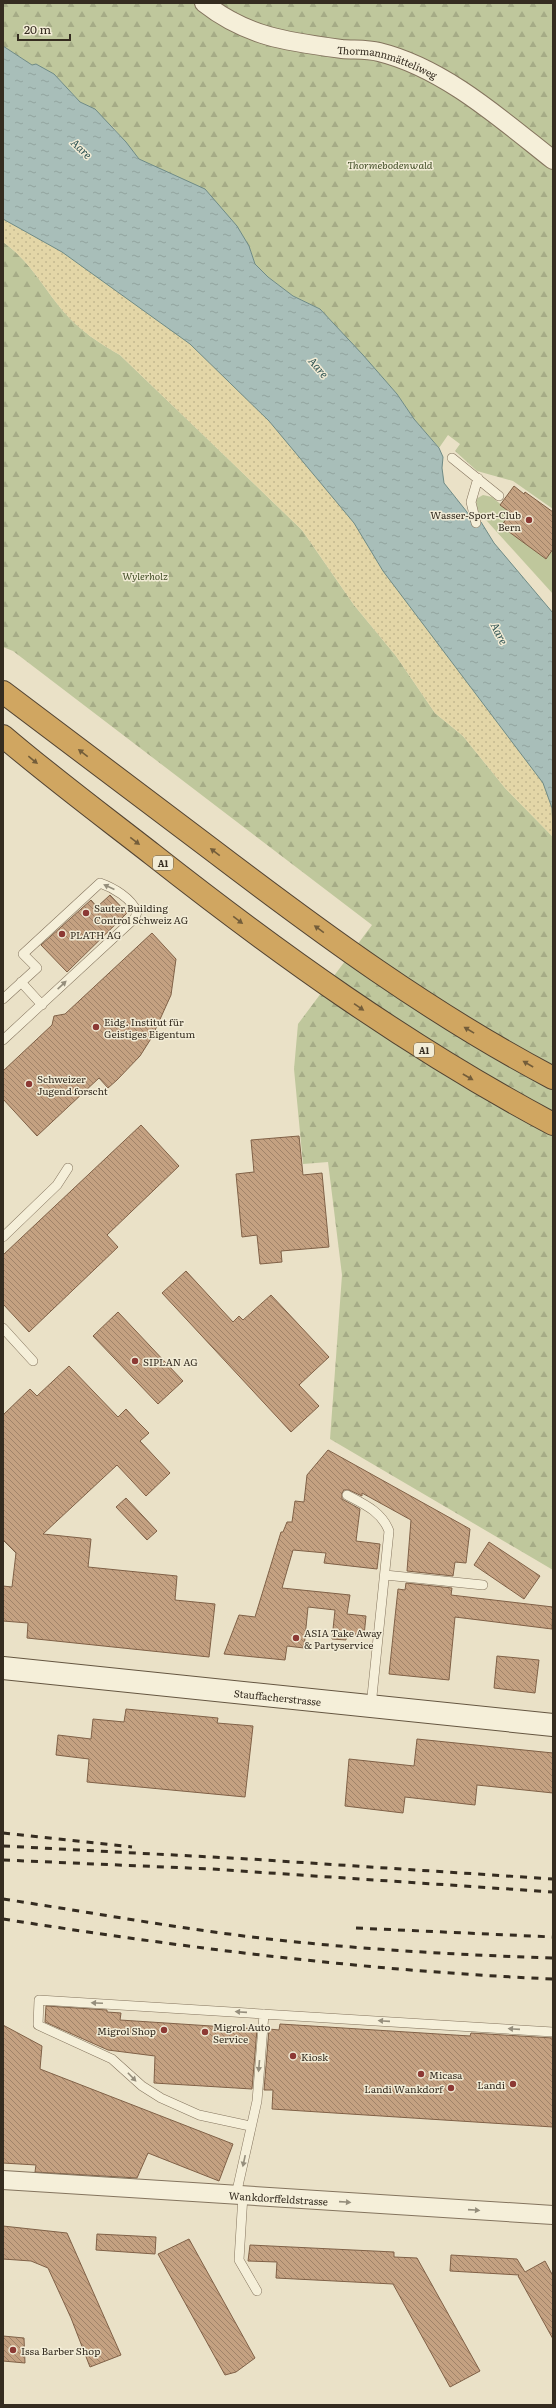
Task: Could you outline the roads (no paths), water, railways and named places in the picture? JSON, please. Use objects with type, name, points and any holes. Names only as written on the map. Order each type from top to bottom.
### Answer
[{"type":"highway","points":[[3,692],[113,777],[350,952],[462,1025],[553,1078]]},
{"type":"highway","name":"A1","points":[[3,736],[176,872],[326,985],[446,1064],[553,1124]]},
{"type":"street","name":"Thormannmätteliweg","points":[[204,3],[233,24],[256,33],[293,42],[378,52],[433,73],[515,130],[553,160]]},
{"type":"street","name":"Stauffacherstrasse","points":[[3,1668],[553,1725]]},
{"type":"street","name":"Wankdorffeldstrasse","points":[[3,2180],[553,2215]]},
{"type":"lane","points":[[452,458],[499,496]]},
{"type":"lane","points":[[476,523],[471,502],[478,478]]},
{"type":"lane","points":[[3,999],[36,968],[23,954],[100,883],[113,888],[134,907],[137,912],[135,918],[3,1040]]},
{"type":"lane","points":[[21,982],[42,1005]]},
{"type":"lane","points":[[3,1237],[57,1185],[68,1168]]},
{"type":"lane","points":[[3,1328],[33,1361]]},
{"type":"lane","points":[[347,1494],[375,1511],[387,1526],[389,1536],[371,1706]]},
{"type":"lane","points":[[385,1575],[483,1585]]},
{"type":"lane","points":[[250,2126],[199,2115],[162,2098],[136,2081],[117,2062],[38,2025],[39,2000],[114,2009],[264,2014],[553,2032]]},
{"type":"lane","points":[[257,2291],[239,2260],[239,2195],[250,2126],[257,2101],[264,2014]]},
{"type":"lane","points":[[112,2051],[117,2062]]},
{"type":"water","name":"Aare","points":[[3,46],[32,65],[36,64],[54,74],[80,102],[95,109],[126,142],[139,159],[205,189],[237,226],[249,246],[255,264],[268,277],[293,296],[320,309],[397,394],[414,419],[439,448],[443,457],[442,468],[444,483],[467,512],[472,523],[481,522],[494,543],[553,613],[553,828],[552,808],[543,783],[383,571],[354,523],[269,421],[190,344],[62,252],[3,219]]},
{"type":"railway","points":[[3,1833],[132,1847]]},
{"type":"railway","points":[[3,1846],[249,1859],[553,1879]]},
{"type":"railway","points":[[3,1860],[211,1869],[553,1892]]},
{"type":"railway","points":[[3,1899],[175,1926],[278,1940],[416,1952],[553,1958]]},
{"type":"railway","points":[[3,1919],[72,1930],[277,1957],[415,1970],[553,1979]]},
{"type":"railway","points":[[356,1928],[553,1937]]},
{"type":"place","name":"Wasser-Sport-Club Bern","points":[[529,520]]},
{"type":"place","name":"Sauter Building Control Schweiz AG","points":[[86,913]]},
{"type":"place","name":"PLATH AG","points":[[62,934]]},
{"type":"place","name":"Eidg. Institut für Geistiges Eigentum","points":[[96,1027]]},
{"type":"place","name":"Schweizer Jugend forscht","points":[[29,1084]]},
{"type":"place","name":"SIPLAN AG","points":[[135,1361]]},
{"type":"place","name":"ASIA Take Away & Partyservice","points":[[296,1638]]},
{"type":"place","name":"Migrol Shop","points":[[164,2030]]},
{"type":"place","name":"Migrol Auto Service","points":[[205,2032]]},
{"type":"place","name":"Kiosk","points":[[293,2056]]},
{"type":"place","name":"Micasa","points":[[421,2074]]},
{"type":"place","name":"Landi","points":[[513,2084]]},
{"type":"place","name":"Landi Wankdorf","points":[[451,2088]]},
{"type":"place","name":"Issa Barber Shop","points":[[13,2350]]},
{"type":"park label","name":"Thormebodenwald","points":[[390,164]]},
{"type":"park label","name":"Wylerholz","points":[[145,575]]}]
